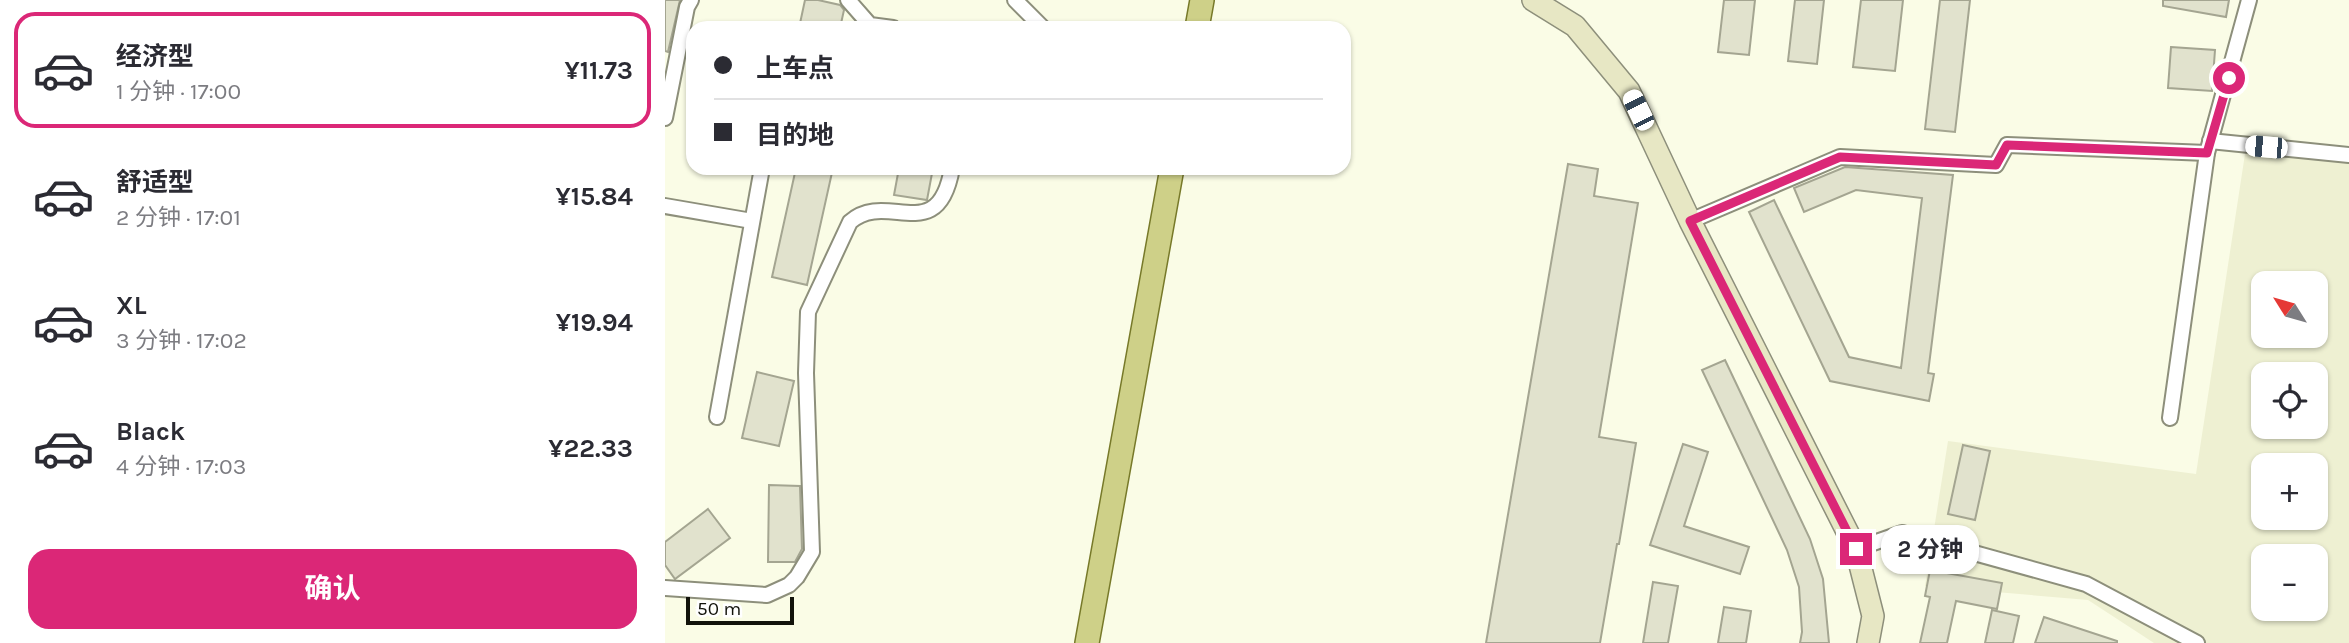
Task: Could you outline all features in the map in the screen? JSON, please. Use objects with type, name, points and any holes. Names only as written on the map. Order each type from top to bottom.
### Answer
[{"type":"main road","points":[[1198,21],[1202,0]]},
{"type":"main road","points":[[1087,643],[1171,175]]},
{"type":"street","points":[[665,118],[687,7],[691,0]]},
{"type":"street","points":[[848,0],[866,21]]},
{"type":"street","points":[[1015,0],[1036,21]]},
{"type":"street","points":[[1533,0],[1575,26],[1629,91],[1690,221],[1856,549],[1873,616],[1868,643]]},
{"type":"street","points":[[2170,418],[2208,147],[2249,0]]},
{"type":"street","points":[[1690,221],[1840,157],[1996,165],[2007,145],[2208,147],[2349,155]]},
{"type":"street","points":[[717,417],[761,175]]},
{"type":"street","points":[[665,588],[767,595],[789,585],[804,569],[812,552],[806,373],[808,312],[850,222],[861,214],[874,210],[917,215],[926,211],[944,194],[950,175]]},
{"type":"street","points":[[665,206],[752,221]]},
{"type":"street","points":[[1856,549],[1902,533],[2086,584],[2197,643]]},
{"type":"shaded area","points":[[2247,141],[2349,150],[2349,643],[2154,643],[2088,600],[1925,586],[1948,441],[2196,474]]},
{"type":"building","points":[[665,0],[680,0],[668,52],[665,51]]},
{"type":"building","points":[[805,0],[840,5],[844,10],[842,21],[800,21]]},
{"type":"building","points":[[1724,0],[1755,0],[1749,55],[1718,52]]},
{"type":"building","points":[[1795,0],[1824,0],[1817,64],[1788,61]]},
{"type":"building","points":[[1861,0],[1903,0],[1895,71],[1853,67]]},
{"type":"building","points":[[1940,0],[1970,0],[1955,132],[1925,129]]},
{"type":"building","points":[[2163,0],[2229,0],[2226,17],[2163,6]]},
{"type":"building","points":[[2171,47],[2215,50],[2212,91],[2168,88]]},
{"type":"building","points":[[1568,164],[1598,169],[1594,196],[1638,203],[1599,437],[1636,443],[1619,544],[1600,643],[1486,643]]},
{"type":"building","points":[[1845,167],[1953,175],[1928,373],[1934,374],[1929,401],[1830,381],[1749,212],[1774,200],[1849,357],[1901,368],[1922,198],[1856,190],[1804,212],[1794,188]]},
{"type":"building","points":[[794,175],[831,175],[807,285],[772,277]]},
{"type":"building","points":[[898,175],[932,175],[927,200],[894,195]]},
{"type":"building","points":[[1725,360],[1810,539],[1823,579],[1829,643],[1800,643],[1802,632],[1799,587],[1787,550],[1702,370]]},
{"type":"building","points":[[757,372],[794,381],[779,446],[742,438]]},
{"type":"building","points":[[1683,444],[1708,452],[1684,526],[1749,547],[1740,574],[1650,545]]},
{"type":"building","points":[[1963,445],[1990,451],[1975,520],[1948,514]]},
{"type":"building","points":[[769,485],[800,486],[802,549],[795,562],[768,562]]},
{"type":"building","points":[[708,509],[730,538],[675,579],[665,565],[665,542]]},
{"type":"building","points":[[1930,570],[2002,583],[1997,609],[1956,601],[1947,643],[1920,643],[1930,597],[1925,596]]},
{"type":"building","points":[[1653,582],[1678,586],[1668,643],[1643,643]]},
{"type":"building","points":[[1724,607],[1751,611],[1746,643],[1718,643]]},
{"type":"building","points":[[1992,610],[2019,616],[2013,643],[1985,643]]},
{"type":"building","points":[[2044,617],[2117,641],[2117,643],[2035,643]]},
{"type":"route","points":[[1856,549],[1690,221],[1840,157],[1996,165],[2007,145],[2207,153],[2229,78]]}]
